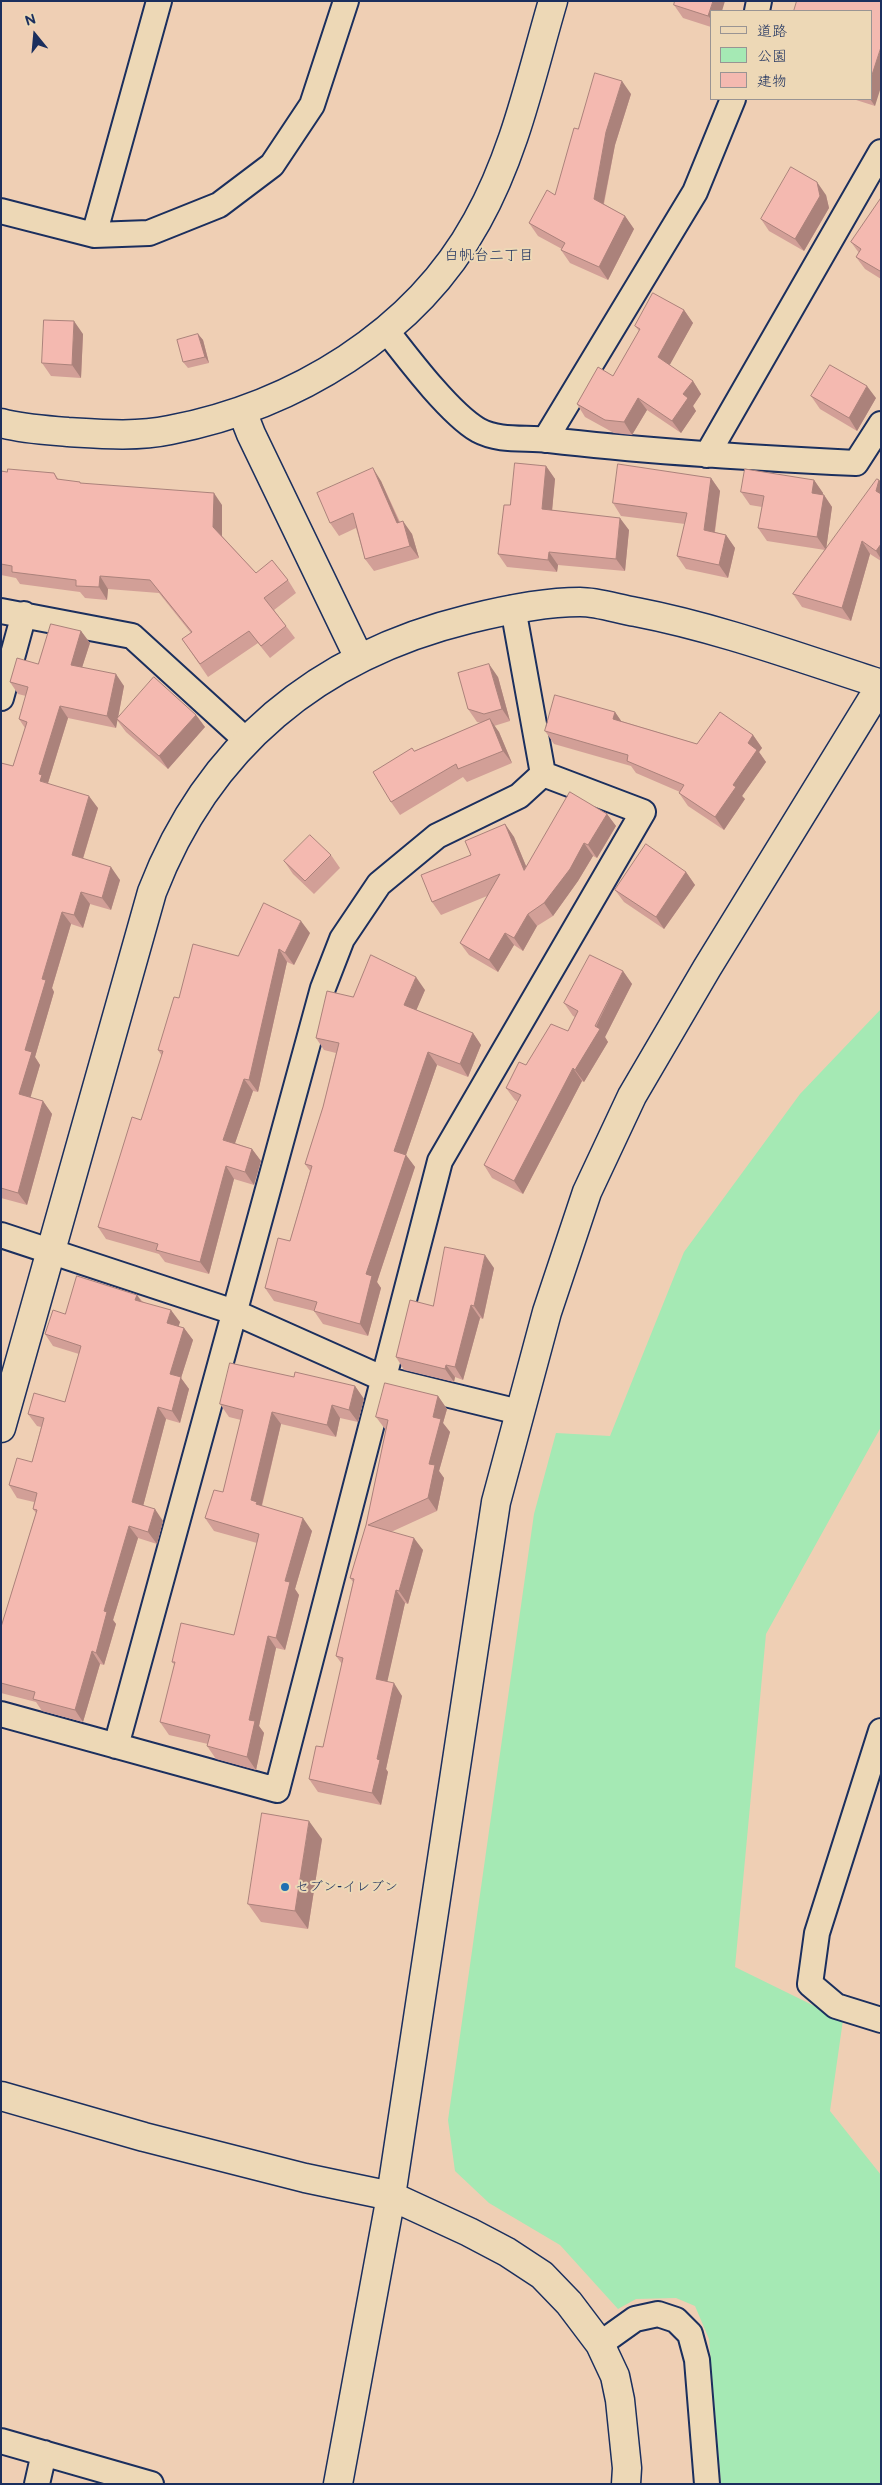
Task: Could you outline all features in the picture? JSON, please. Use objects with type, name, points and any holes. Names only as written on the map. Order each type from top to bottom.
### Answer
[{"type":"street","points":[[94,235],[159,1]]},
{"type":"street","points":[[1,211],[94,235],[149,233],[219,205],[272,165],[312,105],[346,1]]},
{"type":"street","points":[[1,423],[21,428],[108,435],[169,430],[242,411],[270,401],[312,380],[351,356],[386,330],[423,296],[477,222],[507,160],[553,1]]},
{"type":"street","points":[[545,440],[694,192],[733,100]]},
{"type":"street","points":[[707,455],[881,152]]},
{"type":"street","points":[[386,330],[402,351],[454,409],[479,430],[504,438],[707,455],[856,463],[881,424]]},
{"type":"street","points":[[242,411],[251,434],[359,658]]},
{"type":"street","points":[[1,1428],[50,1250],[159,874],[188,814],[246,740],[296,697],[335,670],[426,630],[513,608],[581,602],[676,620],[881,684],[707,968],[632,1096],[587,1192],[547,1312],[496,1502],[391,2196],[338,2484]]},
{"type":"street","points":[[513,608],[543,774]]},
{"type":"street","points":[[1,610],[132,636],[246,740]]},
{"type":"street","points":[[1,698],[24,614]]},
{"type":"street","points":[[116,1746],[324,988],[342,940],[379,884],[437,836],[519,796],[543,774]]},
{"type":"street","points":[[1,1714],[277,1790],[440,1161],[643,812],[543,774]]},
{"type":"street","points":[[1,1235],[234,1312],[384,1378],[519,1412]]},
{"type":"street","points":[[881,1731],[817,1933],[810,1984],[836,2006],[881,2020]]},
{"type":"street","points":[[1,2096],[144,2138],[305,2178],[391,2196],[469,2232],[542,2275],[568,2303],[600,2344],[615,2376],[620,2400],[627,2468],[626,2484]]},
{"type":"street","points":[[600,2344],[635,2319],[658,2314],[676,2320],[690,2334],[697,2360],[707,2484]]},
{"type":"street","points":[[1,2441],[151,2484]]},
{"type":"street","points":[[37,2484],[44,2453]]},
{"type":"green space","points":[[881,1009],[881,1427],[766,1634],[735,1967],[843,2020],[830,2111],[881,2175],[881,2484],[721,2484],[709,2339],[695,2306],[676,2298],[636,2299],[618,2309],[560,2245],[489,2203],[455,2171],[448,2120],[534,1514],[556,1433],[610,1436],[684,1252],[800,1094]]},
{"type":"building","points":[[675,1],[713,1],[708,16],[674,5]]},
{"type":"building","points":[[797,1],[881,1],[881,47],[872,75],[872,10],[794,10]]},
{"type":"building","points":[[595,73],[622,81],[606,132],[594,199],[625,216],[599,267],[561,250],[565,243],[529,223],[547,190],[555,195],[574,128],[578,129]]},
{"type":"building","points":[[791,167],[817,182],[820,196],[795,239],[761,219]]},
{"type":"building","points":[[881,198],[880,271],[856,257],[861,249],[851,242]]},
{"type":"building","points":[[653,293],[684,310],[658,357],[693,381],[683,394],[688,398],[672,421],[638,398],[624,422],[605,420],[577,404],[598,367],[613,376],[640,329],[635,326]]},
{"type":"building","points":[[44,320],[74,321],[72,365],[42,363]]},
{"type":"building","points":[[198,334],[205,357],[183,362],[177,340]]},
{"type":"building","points":[[830,365],[867,386],[849,418],[811,396]]},
{"type":"building","points":[[515,463],[546,466],[542,509],[620,518],[616,559],[549,552],[548,560],[498,554],[504,505],[510,505]]},
{"type":"building","points":[[618,464],[711,478],[704,530],[726,535],[719,565],[677,556],[687,513],[613,503]]},
{"type":"building","points":[[373,468],[397,523],[403,521],[410,546],[365,559],[353,513],[330,523],[317,493]]},
{"type":"building","points":[[8,469],[54,473],[57,479],[80,483],[214,493],[213,527],[256,573],[272,560],[288,580],[264,598],[286,626],[261,646],[249,631],[200,664],[182,639],[192,632],[150,580],[100,576],[99,587],[76,586],[76,580],[12,572],[12,566],[1,564],[1,471],[7,472]]},
{"type":"building","points":[[745,469],[814,480],[812,493],[824,495],[817,537],[758,528],[764,496],[741,492]]},
{"type":"building","points":[[877,479],[879,480],[876,491],[881,494],[881,544],[876,551],[862,541],[842,608],[793,594]]},
{"type":"building","points":[[51,624],[81,631],[71,665],[116,674],[107,716],[60,706],[39,774],[42,775],[40,781],[89,796],[72,855],[111,867],[102,898],[81,892],[74,915],[62,912],[42,979],[46,980],[25,1050],[32,1052],[19,1094],[43,1101],[18,1193],[1,1188],[1,763],[13,766],[27,722],[19,719],[28,687],[10,682],[17,658],[38,664]]},
{"type":"building","points":[[489,664],[502,709],[484,714],[468,709],[458,673]]},
{"type":"building","points":[[154,677],[196,715],[159,756],[117,719]]},
{"type":"building","points":[[555,695],[615,712],[613,719],[697,744],[720,712],[753,735],[748,743],[757,750],[733,785],[736,787],[715,817],[679,793],[684,785],[627,761],[628,755],[545,731]]},
{"type":"building","points":[[490,719],[503,751],[458,769],[456,764],[391,802],[373,772],[412,748],[414,751]]},
{"type":"building","points":[[570,792],[607,814],[588,845],[584,843],[570,869],[544,903],[528,914],[514,938],[505,933],[489,960],[460,943],[500,874],[432,902],[421,875],[471,855],[465,841],[505,824],[524,870]]},
{"type":"building","points":[[310,835],[331,855],[305,881],[284,861]]},
{"type":"building","points":[[646,844],[686,872],[656,917],[615,890]]},
{"type":"building","points":[[264,903],[301,921],[285,953],[279,949],[249,1080],[244,1079],[223,1140],[252,1149],[245,1172],[226,1166],[200,1262],[156,1250],[158,1244],[98,1227],[132,1117],[141,1120],[163,1051],[158,1050],[174,997],[179,998],[193,944],[238,956]]},
{"type":"building","points":[[371,955],[416,977],[404,1005],[473,1033],[460,1064],[428,1052],[394,1151],[406,1155],[366,1274],[372,1276],[360,1324],[314,1311],[317,1302],[265,1288],[278,1238],[290,1241],[312,1166],[305,1164],[323,1107],[339,1043],[316,1038],[327,991],[353,997]]},
{"type":"building","points":[[590,955],[623,971],[595,1026],[600,1029],[575,1070],[573,1068],[514,1181],[484,1165],[521,1095],[506,1088],[519,1062],[526,1065],[551,1024],[568,1031],[578,1011],[564,1003]]},
{"type":"building","points":[[445,1247],[485,1255],[474,1306],[471,1305],[455,1367],[446,1365],[445,1369],[396,1357],[410,1300],[433,1306]]},
{"type":"building","points":[[77,1276],[137,1295],[135,1300],[171,1310],[167,1323],[184,1328],[170,1374],[181,1377],[172,1411],[158,1407],[132,1502],[155,1509],[148,1532],[129,1526],[104,1611],[107,1612],[96,1653],[92,1651],[75,1710],[33,1699],[35,1692],[1,1683],[1,1627],[37,1510],[33,1509],[37,1493],[9,1485],[17,1458],[32,1462],[44,1418],[28,1414],[34,1393],[65,1402],[81,1346],[45,1334],[53,1310],[65,1314]]},
{"type":"building","points":[[230,1363],[294,1377],[295,1372],[355,1386],[349,1410],[332,1405],[327,1425],[272,1412],[251,1500],[257,1502],[256,1504],[303,1518],[285,1581],[290,1582],[276,1638],[268,1636],[249,1720],[255,1721],[247,1757],[207,1746],[210,1735],[160,1722],[175,1662],[172,1662],[181,1623],[234,1635],[259,1534],[205,1518],[214,1490],[223,1492],[243,1410],[220,1404]]},
{"type":"building","points":[[385,1383],[438,1396],[433,1417],[441,1419],[429,1464],[435,1465],[428,1498],[368,1525],[414,1538],[399,1591],[396,1590],[376,1679],[394,1683],[377,1759],[380,1760],[372,1793],[309,1779],[316,1746],[323,1747],[343,1658],[336,1656],[354,1579],[350,1578],[366,1525],[388,1420],[376,1417]]},
{"type":"building","points":[[262,1813],[309,1821],[295,1911],[248,1904]]},
{"type":"place","name":"セブン-イレブン","points":[[285,1887]]},
{"type":"district","name":"白帆台二丁目","points":[[489,256]]}]
